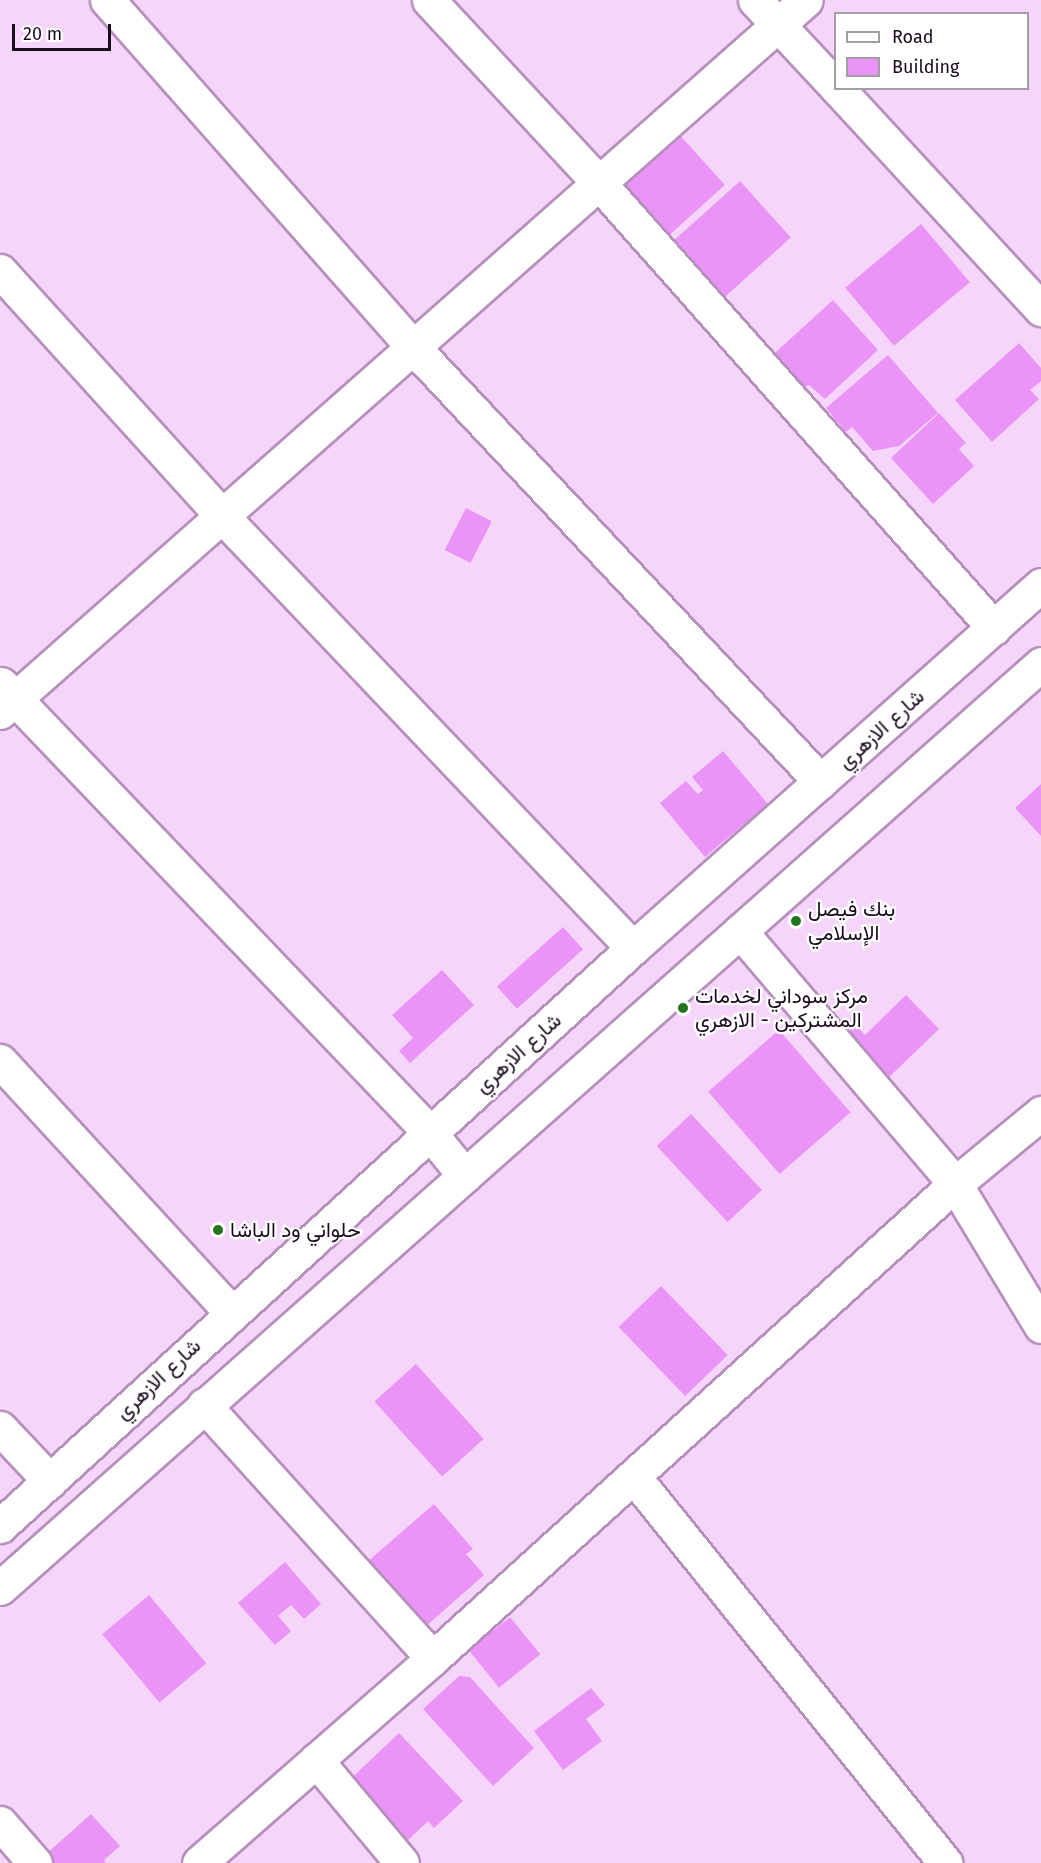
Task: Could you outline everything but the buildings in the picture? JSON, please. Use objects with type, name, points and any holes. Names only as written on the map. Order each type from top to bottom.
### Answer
[{"type":"street","points":[[107,0],[413,347],[821,782]]},
{"type":"street","points":[[429,0],[599,183],[994,627]]},
{"type":"street","points":[[755,0],[834,86]]},
{"type":"street","points":[[465,1176],[430,1133],[5,698],[222,516],[806,0]]},
{"type":"street","points":[[838,90],[1041,309]]},
{"type":"street","points":[[0,271],[222,516],[633,948]]},
{"type":"street","name":"شارع الازهري","points":[[0,1526],[231,1312],[633,948],[1041,585]]},
{"type":"street","points":[[0,1588],[1041,664]]},
{"type":"street","points":[[740,931],[955,1184],[1041,1326]]},
{"type":"street","points":[[0,1060],[231,1312]]},
{"type":"street","points":[[199,1863],[433,1658],[955,1184],[1041,1113]]},
{"type":"street","points":[[204,1405],[433,1658]]},
{"type":"street","points":[[0,1428],[50,1481]]},
{"type":"street","points":[[634,1477],[946,1863]]},
{"type":"street","points":[[316,1760],[402,1863]]},
{"type":"street","points":[[0,1823],[34,1863]]},
{"type":"place","name":"بنك فيصل الإسلامي","points":[[796,921]]},
{"type":"place","name":"مركز سوداني لخدمات المشتركين - الازهري","points":[[683,1008]]},
{"type":"place","name":"حلواني ود الباشا","points":[[218,1230]]}]
